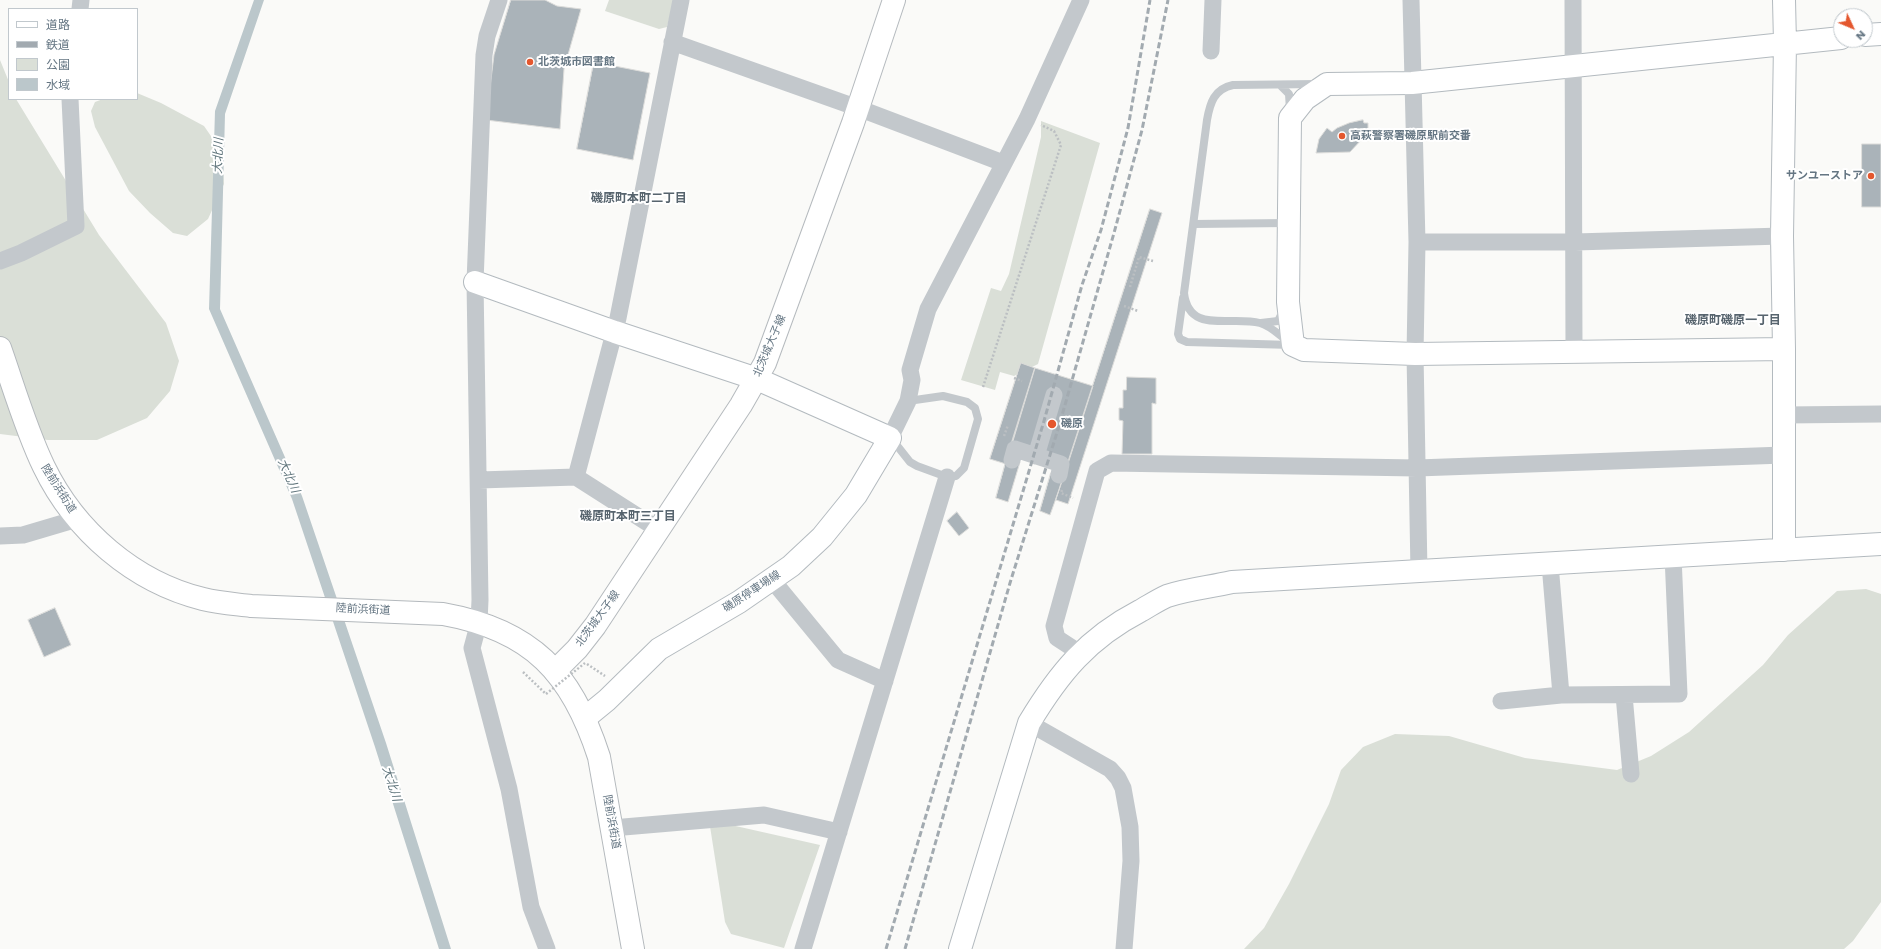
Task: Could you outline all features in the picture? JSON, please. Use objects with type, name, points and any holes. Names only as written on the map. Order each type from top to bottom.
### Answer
[{"type":"main road","name":"北茨城大子線","points":[[555,670],[577,649],[595,626],[757,379],[770,350],[858,108],[894,0]]},
{"type":"main road","points":[[1784,0],[1785,44],[1782,236],[1784,350],[1784,550]]},
{"type":"main road","points":[[1784,350],[1415,354],[1314,352],[1304,350],[1293,345],[1288,302],[1290,118],[1305,99],[1326,84],[1412,83],[1833,39]]},
{"type":"main road","points":[[475,282],[615,332],[757,379],[890,438]]},
{"type":"main road","name":"陸前浜街道","points":[[0,348],[36,451],[54,485],[77,519],[92,536],[112,553],[150,578],[181,592],[222,602],[258,606],[443,614],[480,622],[496,628],[526,644],[555,670],[574,698],[585,718],[599,758],[633,949]]},
{"type":"main road","name":"磯原停車場線","points":[[585,718],[607,700],[659,649],[773,581],[791,566],[822,537],[856,495],[890,438]]},
{"type":"main road","points":[[960,949],[1029,723],[1059,676],[1080,653],[1119,622],[1167,596],[1232,582],[1881,544]]},
{"type":"street","points":[[499,0],[487,36],[484,55],[475,282],[480,622],[472,648],[509,789],[532,907],[547,949]]},
{"type":"street","points":[[576,477],[615,332],[681,0]]},
{"type":"street","points":[[890,438],[908,401],[912,380],[910,370],[928,309],[1027,119],[1081,0]]},
{"type":"street","points":[[1211,51],[1214,0]]},
{"type":"street","points":[[1411,0],[1416,242],[1415,354],[1419,572]]},
{"type":"street","points":[[1573,0],[1575,242],[1574,352]]},
{"type":"street","points":[[672,42],[858,108],[1003,163]]},
{"type":"street","points":[[0,260],[21,253],[76,226],[70,100]]},
{"type":"street","points":[[1416,242],[1575,242],[1782,236]]},
{"type":"street","points":[[1036,456],[1054,396]]},
{"type":"street","points":[[1784,415],[1881,414]]},
{"type":"street","points":[[1080,653],[1057,638],[1054,626],[1097,471],[1111,463],[1417,468],[1784,455]]},
{"type":"street","points":[[1015,457],[1036,456],[1057,471]]},
{"type":"street","points":[[479,480],[576,477],[659,530]]},
{"type":"street","points":[[803,949],[947,477]]},
{"type":"street","points":[[0,536],[23,535],[77,519]]},
{"type":"street","points":[[1501,701],[1561,695],[1679,694],[1673,556]]},
{"type":"street","points":[[1550,564],[1561,695]]},
{"type":"street","points":[[773,581],[838,660],[885,681]]},
{"type":"street","points":[[1624,695],[1631,774]]},
{"type":"street","points":[[1029,723],[1110,769],[1118,778],[1123,788],[1130,827],[1131,861],[1124,949]]},
{"type":"street","points":[[612,828],[764,815],[839,832]]},
{"type":"lane","points":[[1293,345],[1187,342],[1180,339],[1178,334],[1207,120],[1213,98],[1221,89],[1233,85],[1326,84]]},
{"type":"lane","points":[[1280,85],[1289,94],[1290,118]]},
{"type":"lane","points":[[1194,224],[1288,223]]},
{"type":"lane","points":[[1184,293],[1185,304],[1192,314],[1198,319],[1261,323],[1278,322],[1288,302]]},
{"type":"lane","points":[[1261,323],[1293,345]]},
{"type":"lane","points":[[890,438],[910,462],[917,466],[947,477],[956,476],[964,468],[978,419],[975,408],[966,402],[943,396],[908,401]]},
{"type":"path","points":[[983,386],[1061,145],[1054,131],[1027,119]]},
{"type":"path","points":[[1130,287],[1139,257],[1153,261]]},
{"type":"path","points":[[1124,306],[1138,311]]},
{"type":"path","points":[[1014,378],[1022,381]]},
{"type":"path","points":[[1061,493],[1070,496]]},
{"type":"path","points":[[523,672],[546,694],[585,663],[608,679]]},
{"type":"green space","points":[[609,0],[674,0],[667,27],[659,29],[605,11]]},
{"type":"green space","points":[[0,60],[8,80],[8,100],[17,100],[99,235],[166,323],[179,361],[170,391],[147,418],[97,440],[48,440],[0,434]]},
{"type":"green space","points":[[138,93],[161,103],[204,126],[222,152],[224,184],[208,219],[187,236],[173,233],[150,213],[129,191],[95,127],[91,111],[95,102],[100,100],[138,100]]},
{"type":"green space","points":[[1041,121],[1100,143],[1038,364],[1014,376],[1000,372],[995,390],[961,380],[991,288],[1001,291],[1009,274],[1041,137]]},
{"type":"green space","points":[[1866,589],[1881,594],[1881,902],[1853,941],[1844,949],[1244,949],[1264,928],[1289,884],[1329,804],[1341,770],[1363,747],[1395,734],[1449,736],[1525,758],[1617,770],[1651,756],[1689,732],[1763,665],[1788,635],[1837,591]]},
{"type":"green space","points":[[709,820],[820,845],[784,948],[731,934],[725,922]]},
{"type":"water","name":"大北川","points":[[254,0],[264,0],[225,114],[220,309],[302,496],[386,743],[451,949],[439,949],[375,747],[292,499],[209,309],[215,111]]},
{"type":"building","name":"北茨城市図書館","points":[[511,0],[545,0],[557,6],[581,9],[564,69],[560,129],[486,120],[494,55]]},
{"type":"building","points":[[594,62],[650,73],[633,160],[577,149]]},
{"type":"building","name":"高萩警察署磯原駅前交番","points":[[1363,120],[1364,123],[1368,123],[1368,133],[1364,134],[1363,138],[1350,152],[1316,153],[1319,139],[1327,128],[1332,132],[1349,123]]},
{"type":"building","name":"サンユーストア","points":[[1862,144],[1881,144],[1881,207],[1862,207]]},
{"type":"building","points":[[1150,209],[1162,213],[1068,504],[1056,500]]},
{"type":"building","points":[[1021,363],[1035,368],[1006,464],[990,459]]},
{"type":"building","points":[[1035,368],[1093,386],[1064,476],[1054,466],[1022,455],[1007,458]]},
{"type":"building","points":[[1127,377],[1156,378],[1156,404],[1152,403],[1152,454],[1122,454],[1123,421],[1119,420],[1119,408],[1123,408],[1123,390],[1126,390]]},
{"type":"building","points":[[1007,458],[1020,462],[1008,502],[996,498]]},
{"type":"building","points":[[1051,473],[1064,476],[1050,515],[1040,511]]},
{"type":"building","points":[[957,512],[969,528],[959,536],[947,521]]},
{"type":"building","points":[[55,608],[71,645],[44,657],[28,620]]},
{"type":"railway","points":[[886,949],[1044,421],[1082,285],[1101,230],[1128,128],[1150,0]]},
{"type":"railway","points":[[905,949],[1010,583],[1059,426],[1114,233],[1142,130],[1168,0]]},
{"type":"place","name":"北茨城市図書館","points":[[530,62]]},
{"type":"place","name":"高萩警察署磯原駅前交番","points":[[1342,136]]},
{"type":"place","name":"サンユーストア","points":[[1871,176]]},
{"type":"place","name":"磯原","points":[[1052,424]]},
{"type":"district","name":"磯原町本町二丁目","points":[[639,199]]},
{"type":"district","name":"磯原町磯原一丁目","points":[[1733,321]]},
{"type":"district","name":"磯原町本町三丁目","points":[[628,517]]}]
